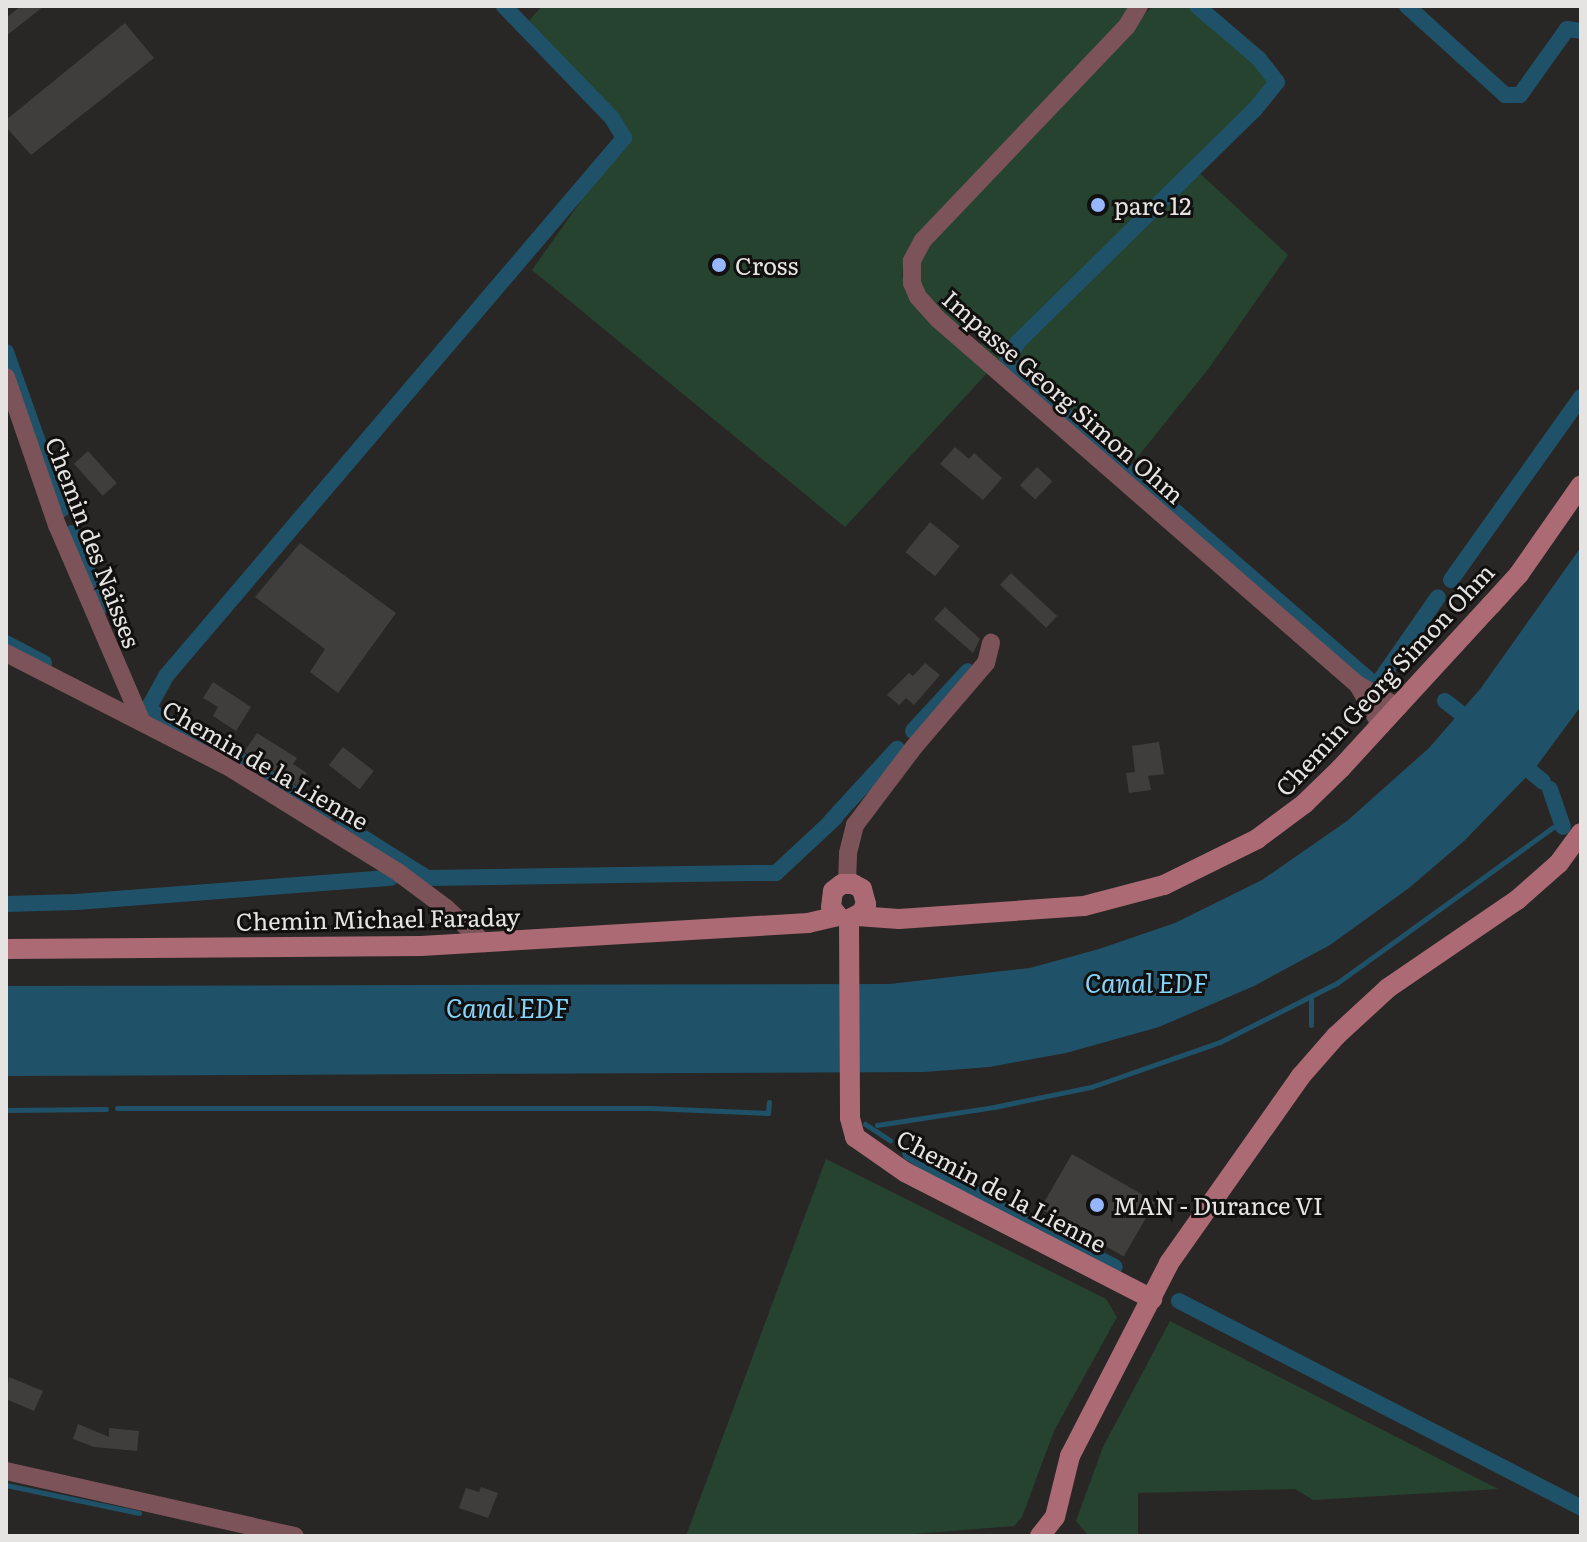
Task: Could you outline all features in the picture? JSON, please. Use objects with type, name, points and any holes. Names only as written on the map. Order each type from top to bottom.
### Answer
[{"type":"main road","name":"Chemin Georg Simon Ohm","points":[[848,917],[885,919],[1084,906],[1140,893],[1200,870],[1257,839],[1288,817],[1381,726],[1513,580],[1581,485]]},
{"type":"main road","points":[[1040,1536],[1058,1526],[1070,1456],[1152,1299],[1203,1211],[1300,1077],[1336,1036],[1388,988],[1517,900],[1559,863],[1581,833]]},
{"type":"main road","name":"Chemin Georg Simon Ohm","points":[[848,891],[896,909],[958,915]]},
{"type":"main road","points":[[848,891],[864,909],[848,917],[831,907],[848,891]]},
{"type":"main road","name":"Chemin Michael Faraday","points":[[750,925],[800,914],[848,891]]},
{"type":"main road","name":"Chemin Michael Faraday","points":[[6,949],[484,943],[808,923],[848,917]]},
{"type":"main road","name":"Chemin de la Lienne","points":[[848,917],[852,1133],[905,1172],[1152,1299]]},
{"type":"street","name":"Impasse Georg Simon Ohm","points":[[1139,6],[1127,26],[923,240],[912,261],[912,283],[918,297],[939,320],[1358,685],[1398,707]]},
{"type":"street","name":"Chemin des Naïsses","points":[[6,377],[57,525],[142,722]]},
{"type":"street","points":[[848,891],[848,853],[855,825],[914,747],[986,663],[991,643]]},
{"type":"street","name":"Chemin de la Lienne","points":[[6,653],[229,767],[339,834],[446,908],[484,943]]},
{"type":"street","name":"Impasse Georg Simon Ohm","points":[[1358,685],[1381,726]]},
{"type":"street","points":[[6,1471],[219,1528],[295,1536]]},
{"type":"green space","name":"Cross","points":[[542,6],[1130,6],[1114,30],[904,259],[902,275],[906,291],[988,372],[845,527],[532,270],[625,139],[526,24]]},
{"type":"green space","name":"parc 12","points":[[1153,6],[1190,6],[1273,82],[1192,166],[1288,255],[1209,368],[1136,459],[1110,442],[1082,412],[1058,412],[1012,375],[979,347],[985,339],[977,330],[963,334],[921,290],[917,263],[925,244]]},
{"type":"green space","points":[[826,1159],[1106,1299],[1117,1317],[1054,1431],[1022,1517],[1014,1526],[888,1536],[686,1536]]},
{"type":"green space","points":[[1170,1321],[1498,1489],[1313,1500],[1295,1489],[1138,1493],[1138,1536],[1088,1535],[1076,1521],[1103,1447]]},
{"type":"water","name":"Canal EDF","points":[[1581,547],[1581,706],[1536,767],[1464,841],[1409,888],[1330,945],[1254,986],[1159,1027],[1066,1053],[989,1067],[924,1072],[6,1076],[6,986],[890,984],[1030,968],[1099,949],[1175,923],[1262,880],[1347,821],[1429,748],[1481,688]]},
{"type":"building","points":[[21,6],[44,6],[6,36],[6,18]]},
{"type":"building","points":[[125,23],[154,58],[31,155],[6,127],[6,120]]},
{"type":"building","points":[[955,447],[969,459],[974,453],[1002,478],[983,500],[940,464]]},
{"type":"building","points":[[88,451],[117,483],[103,496],[74,464]]},
{"type":"building","points":[[1037,467],[1052,481],[1035,500],[1020,485]]},
{"type":"building","points":[[930,522],[960,546],[935,576],[905,552]]},
{"type":"building","points":[[300,543],[396,613],[338,693],[310,672],[325,649],[255,597]]},
{"type":"building","points":[[1011,573],[1057,616],[1046,628],[1000,585]]},
{"type":"building","points":[[945,607],[980,639],[973,653],[934,619]]},
{"type":"building","points":[[925,663],[940,675],[914,705],[906,698],[899,705],[887,695],[909,673],[913,676]]},
{"type":"building","points":[[213,682],[251,707],[236,731],[213,716],[218,707],[203,698]]},
{"type":"building","points":[[257,733],[297,758],[293,764],[307,773],[297,786],[244,752]]},
{"type":"building","points":[[1159,742],[1164,774],[1148,776],[1151,790],[1129,793],[1126,773],[1135,772],[1132,746]]},
{"type":"building","points":[[343,747],[374,771],[360,789],[329,765]]},
{"type":"building","name":"MAN - Durance VI","points":[[1072,1154],[1155,1202],[1124,1257],[1040,1209]]},
{"type":"building","points":[[9,1377],[43,1391],[34,1411],[6,1399]]},
{"type":"building","points":[[78,1424],[109,1437],[109,1428],[139,1431],[137,1451],[94,1447],[73,1439]]},
{"type":"building","points":[[481,1487],[498,1493],[488,1518],[459,1508],[466,1488],[479,1492]]},
{"type":"waterway","points":[[209,743],[159,718],[149,707],[166,676],[624,138],[612,118],[504,6]]},
{"type":"waterway","points":[[1197,6],[1259,59],[1277,82],[1254,110],[1018,342],[1007,361],[1015,372],[1376,686],[1438,597]]},
{"type":"waterway","points":[[1407,6],[1505,95],[1520,95],[1567,29],[1581,31]]},
{"type":"waterway","points":[[6,352],[62,509]]},
{"type":"waterway","points":[[1451,580],[1581,397]]},
{"type":"waterway","points":[[72,533],[102,606]]},
{"type":"waterway","points":[[6,643],[44,663]]},
{"type":"waterway","points":[[913,731],[968,671]]},
{"type":"waterway","points":[[1445,701],[1477,726]]},
{"type":"waterway","points":[[831,821],[897,749]]},
{"type":"waterway","points":[[232,755],[325,814]]},
{"type":"waterway","points":[[1516,759],[1543,782]]},
{"type":"waterway","points":[[1550,789],[1563,827]]},
{"type":"waterway","points":[[343,825],[427,878],[776,873],[835,818]]},
{"type":"waterway","points":[[877,1125],[994,1107],[1091,1087],[1220,1042],[1337,983],[1553,827]]},
{"type":"waterway","points":[[6,904],[76,902],[391,878]]},
{"type":"waterway","points":[[1311,997],[1311,1025]]},
{"type":"waterway","points":[[117,1108],[651,1108],[768,1113],[769,1102]]},
{"type":"waterway","points":[[6,1110],[106,1109]]},
{"type":"waterway","points":[[865,1124],[890,1140]]},
{"type":"waterway","points":[[910,1153],[990,1203],[1115,1267]]},
{"type":"waterway","points":[[1179,1301],[1581,1508]]},
{"type":"waterway","points":[[6,1485],[139,1513]]},
{"type":"place","name":"parc 12","points":[[1098,205]]},
{"type":"place","name":"Cross","points":[[719,265]]},
{"type":"place","name":"MAN - Durance VI","points":[[1097,1205]]}]
